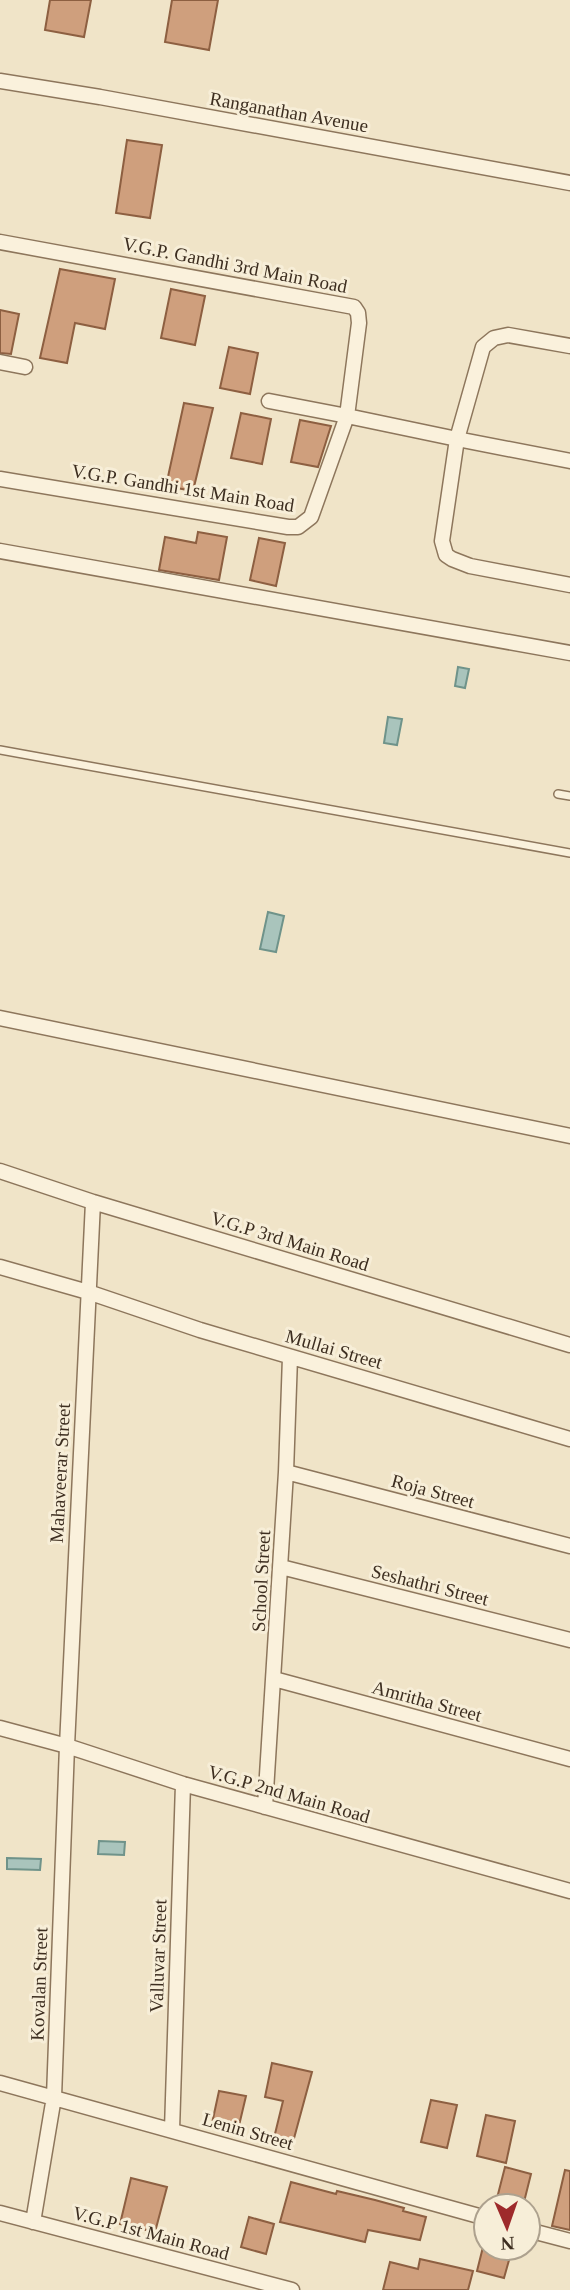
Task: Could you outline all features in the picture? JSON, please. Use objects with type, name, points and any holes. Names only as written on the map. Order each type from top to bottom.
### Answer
[{"type":"street","name":"Ranganathan Avenue","points":[[0,81],[570,183]]},
{"type":"street","name":"V.G.P. Gandhi 3rd Main Road","points":[[0,242],[354,307],[359,323],[347,416]]},
{"type":"street","points":[[570,346],[508,335],[494,338],[483,347],[457,439],[442,541],[446,555],[470,566],[570,585]]},
{"type":"street","points":[[0,362],[25,367]]},
{"type":"street","points":[[270,401],[570,461]]},
{"type":"street","name":"V.G.P. Gandhi 1st Main Road","points":[[0,479],[298,527],[311,517],[347,416]]},
{"type":"street","points":[[0,551],[570,653]]},
{"type":"street","points":[[0,1018],[570,1136]]},
{"type":"street","name":"V.G.P 3rd Main Road","points":[[0,1171],[93,1202],[570,1345]]},
{"type":"street","name":"Mahaveerar Street","points":[[67,1746],[93,1202]]},
{"type":"street","name":"Mullai Street","points":[[0,1268],[88,1292],[200,1330],[570,1439]]},
{"type":"street","name":"School Street","points":[[265,1807],[281,1567],[290,1357]]},
{"type":"street","name":"Roja Street","points":[[286,1472],[570,1546]]},
{"type":"street","name":"Seshathri Street","points":[[281,1567],[570,1640]]},
{"type":"street","name":"Amritha Street","points":[[274,1679],[570,1759]]},
{"type":"street","name":"V.G.P 2nd Main Road","points":[[0,1728],[67,1746],[183,1784],[570,1891]]},
{"type":"street","name":"Kovalan Street","points":[[33,2222],[54,2097],[67,1746]]},
{"type":"street","name":"Valluvar Street","points":[[172,2130],[183,1784]]},
{"type":"street","name":"Lenin Street","points":[[0,2083],[472,2214]]},
{"type":"street","name":"V.G.P 1st Main Road","points":[[0,2213],[292,2290]]},
{"type":"street","points":[[542,2234],[570,2241]]},
{"type":"lane","points":[[0,750],[570,853]]},
{"type":"lane","points":[[558,794],[570,796]]},
{"type":"water","points":[[458,667],[469,669],[465,688],[455,686]]},
{"type":"water","points":[[388,717],[402,719],[397,745],[384,743]]},
{"type":"water","points":[[268,912],[284,916],[276,952],[260,949]]},
{"type":"water","points":[[99,1841],[125,1842],[124,1855],[98,1854]]},
{"type":"water","points":[[7,1858],[41,1859],[40,1870],[7,1869]]},
{"type":"building","points":[[50,0],[91,0],[84,37],[45,30]]},
{"type":"building","points":[[172,0],[218,0],[209,50],[165,42]]},
{"type":"building","points":[[127,140],[162,145],[150,218],[116,213]]},
{"type":"building","points":[[60,269],[115,279],[105,329],[75,323],[67,363],[40,358]]},
{"type":"building","points":[[171,289],[205,296],[195,345],[161,338]]},
{"type":"building","points":[[0,310],[19,314],[11,354],[0,353]]},
{"type":"building","points":[[229,347],[258,353],[250,394],[220,388]]},
{"type":"building","points":[[184,403],[213,408],[193,491],[166,486]]},
{"type":"building","points":[[241,413],[271,419],[262,464],[231,458]]},
{"type":"building","points":[[300,420],[331,426],[318,467],[291,462]]},
{"type":"building","points":[[198,532],[227,537],[219,580],[159,570],[165,537],[196,543]]},
{"type":"building","points":[[259,538],[285,543],[276,586],[250,580]]},
{"type":"building","points":[[272,2063],[312,2072],[293,2142],[274,2138],[283,2101],[265,2097]]},
{"type":"building","points":[[219,2091],[246,2096],[237,2134],[211,2128]]},
{"type":"building","points":[[431,2100],[457,2105],[447,2148],[421,2142]]},
{"type":"building","points":[[486,2115],[515,2121],[506,2163],[477,2156]]},
{"type":"building","points":[[505,2167],[531,2174],[526,2192],[499,2192]]},
{"type":"building","points":[[565,2170],[570,2171],[570,2230],[552,2226]]},
{"type":"building","points":[[131,2178],[167,2187],[155,2232],[120,2224]]},
{"type":"building","points":[[291,2182],[336,2194],[337,2191],[375,2200],[426,2217],[420,2240],[368,2230],[365,2242],[280,2222]]},
{"type":"building","points":[[249,2217],[274,2224],[266,2254],[241,2247]]},
{"type":"building","points":[[420,2259],[473,2271],[468,2290],[383,2290],[390,2262],[418,2269]]},
{"type":"building","points":[[479,2262],[508,2262],[504,2278],[477,2271]]}]
